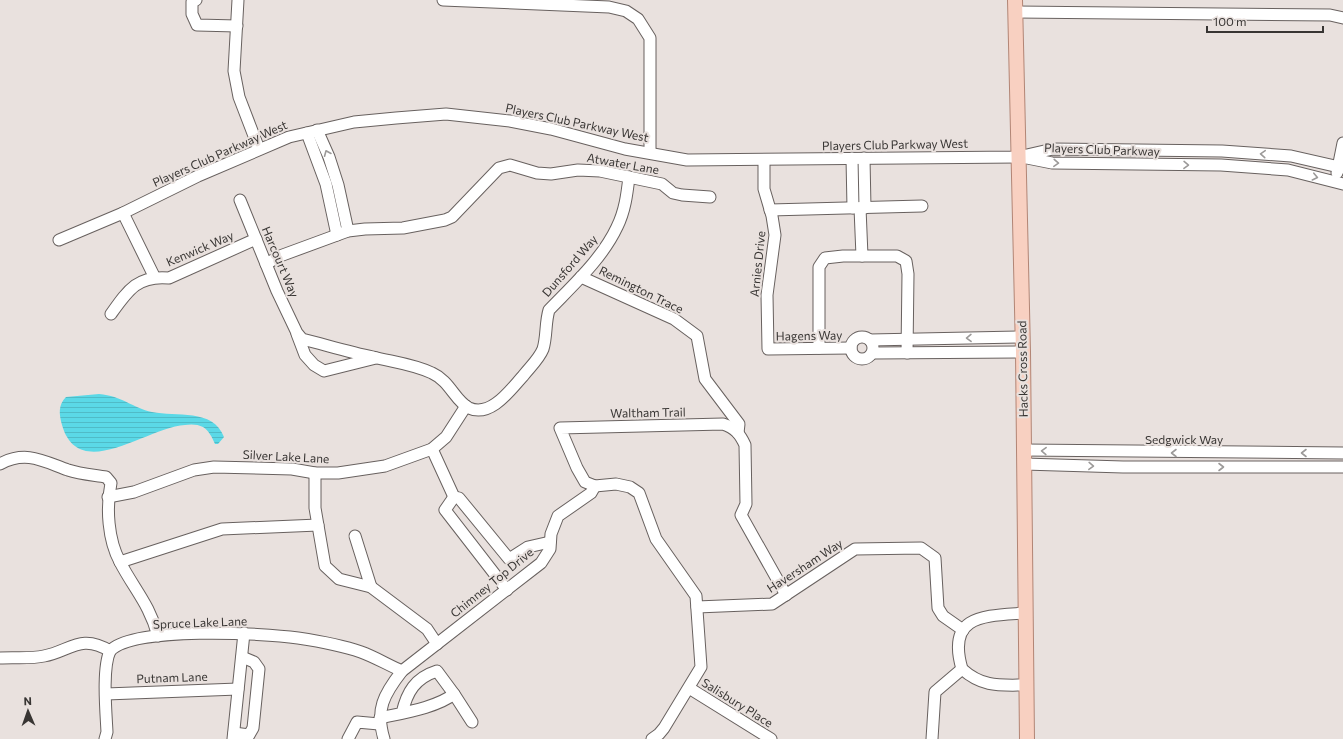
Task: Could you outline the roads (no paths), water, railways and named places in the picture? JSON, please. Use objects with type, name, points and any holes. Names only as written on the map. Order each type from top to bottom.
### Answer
[{"type":"main road","name":"Hacks Cross Road","points":[[1015,6],[1023,352],[1025,612],[1028,739]]},
{"type":"street","points":[[196,0],[192,2],[192,14],[197,25],[237,26]]},
{"type":"street","points":[[238,0],[234,71],[239,98],[259,149]]},
{"type":"street","points":[[443,0],[609,7],[626,11],[638,20],[650,38],[650,152]]},
{"type":"street","points":[[1015,6],[1330,15],[1343,18]]},
{"type":"street","name":"Players Club Parkway West","points":[[59,240],[123,213],[198,176],[289,136],[354,122],[446,114],[510,121],[583,136],[624,149],[650,152],[687,160],[1018,156]]},
{"type":"street","points":[[266,264],[280,256],[337,235],[334,174],[312,131]]},
{"type":"street","points":[[312,131],[324,178],[335,197],[348,231]]},
{"type":"street","points":[[1339,183],[1343,143]]},
{"type":"street","name":"Players Club Parkway","points":[[1018,156],[1053,149],[1222,151],[1291,156],[1340,167]]},
{"type":"street","name":"Players Club Parkway","points":[[1018,156],[1052,163],[1221,165],[1288,170],[1339,183]]},
{"type":"street","points":[[852,158],[858,190],[862,256]]},
{"type":"street","points":[[858,190],[864,158]]},
{"type":"street","name":"Arnies Drive","points":[[764,160],[763,182],[775,235],[767,295],[768,349]]},
{"type":"street","name":"Atwater Lane","points":[[337,235],[348,231],[403,228],[445,220],[452,217],[500,168],[510,165],[537,173],[551,174],[578,170],[600,171],[662,184],[673,193],[710,197]]},
{"type":"street","points":[[324,178],[334,174]]},
{"type":"street","name":"Dunsford Way","points":[[466,406],[476,410],[486,409],[504,397],[542,351],[546,339],[546,320],[550,310],[605,249],[618,227],[627,198],[629,177]]},
{"type":"street","name":"Harcourt Way","points":[[240,200],[305,355],[314,365],[324,370],[377,358]]},
{"type":"street","points":[[770,210],[922,206]]},
{"type":"street","name":"Kenwick Way","points":[[123,213],[154,276]]},
{"type":"street","name":"Kenwick Way","points":[[112,314],[126,294],[138,284],[154,276],[169,278],[256,239]]},
{"type":"street","points":[[818,348],[819,268],[822,261],[825,258],[843,256],[897,256],[906,261],[908,274],[907,353]]},
{"type":"street","name":"Remington Trace","points":[[581,277],[674,319],[697,336],[705,379],[739,424],[737,431],[745,445],[746,504],[741,516],[786,595]]},
{"type":"street","name":"Harcourt Way","points":[[297,334],[302,339],[377,358],[412,365],[433,373],[447,382],[466,406]]},
{"type":"street","name":"Hagens Way","points":[[1022,337],[870,340],[864,337],[859,337],[852,343],[851,348],[853,355],[861,360],[870,357],[873,353],[1023,352]]},
{"type":"street","points":[[986,338],[986,352]]},
{"type":"street","points":[[938,339],[939,352]]},
{"type":"street","points":[[870,340],[874,345],[873,353]]},
{"type":"street","name":"Hagens Way","points":[[768,349],[851,348]]},
{"type":"street","name":"Silver Lake Lane","points":[[108,497],[134,492],[194,470],[214,467],[292,469],[315,473],[338,473],[385,466],[432,449],[446,437],[466,406]]},
{"type":"street","name":"Waltham Trail","points":[[595,486],[585,482],[576,468],[560,428],[723,424],[737,431]]},
{"type":"street","points":[[432,449],[454,497],[459,498],[509,559],[528,547],[550,542]]},
{"type":"street","name":"Sedgwick Way","points":[[1024,450],[1343,453]]},
{"type":"street","points":[[0,464],[11,458],[22,456],[52,463],[69,471],[106,477],[111,484],[108,497],[112,536],[120,562],[153,617],[158,636]]},
{"type":"street","points":[[1024,464],[1123,467],[1343,467]]},
{"type":"street","points":[[315,473],[315,508],[325,566],[339,579],[371,587],[427,629],[437,644]]},
{"type":"street","points":[[595,486],[616,484],[630,486],[639,494],[656,539],[696,596],[701,667],[689,688],[656,737]]},
{"type":"street","name":"Chimney Top Drive","points":[[380,721],[387,691],[402,671],[541,563],[550,549],[551,534],[558,516],[591,494],[595,486]]},
{"type":"street","points":[[454,497],[446,510],[507,590]]},
{"type":"street","points":[[120,562],[222,530],[318,525]]},
{"type":"street","points":[[355,536],[371,587]]},
{"type":"street","name":"Haversham Way","points":[[697,607],[772,604],[855,549],[921,548],[936,558],[938,608],[943,616],[963,630]]},
{"type":"street","points":[[1025,612],[978,618],[971,621],[963,630],[960,638],[959,649],[962,669],[978,682],[992,685],[1027,685]]},
{"type":"street","points":[[242,657],[254,662],[259,669],[253,728],[249,735],[234,736],[244,633]]},
{"type":"street","name":"Spruce Lake Lane","points":[[110,651],[117,645],[127,640],[158,636],[244,633],[299,638],[361,652],[402,671]]},
{"type":"street","points":[[0,658],[43,657],[80,644],[99,645],[110,651],[107,658],[107,732],[105,739]]},
{"type":"street","points":[[932,739],[935,692],[962,669]]},
{"type":"street","points":[[402,713],[406,696],[414,684],[430,673],[438,671],[472,722]]},
{"type":"street","name":"Putnam Lane","points":[[106,694],[238,688]]},
{"type":"street","name":"Salisbury Place","points":[[689,688],[771,739]]},
{"type":"street","points":[[348,739],[357,722],[380,721],[447,699],[454,694]]},
{"type":"street","points":[[380,721],[384,739]]},
{"type":"water","points":[[99,394],[114,397],[152,412],[182,414],[203,418],[219,428],[224,437],[218,444],[215,444],[210,434],[203,427],[189,424],[170,428],[116,448],[98,451],[83,450],[71,442],[62,425],[60,406],[66,397]]}]
